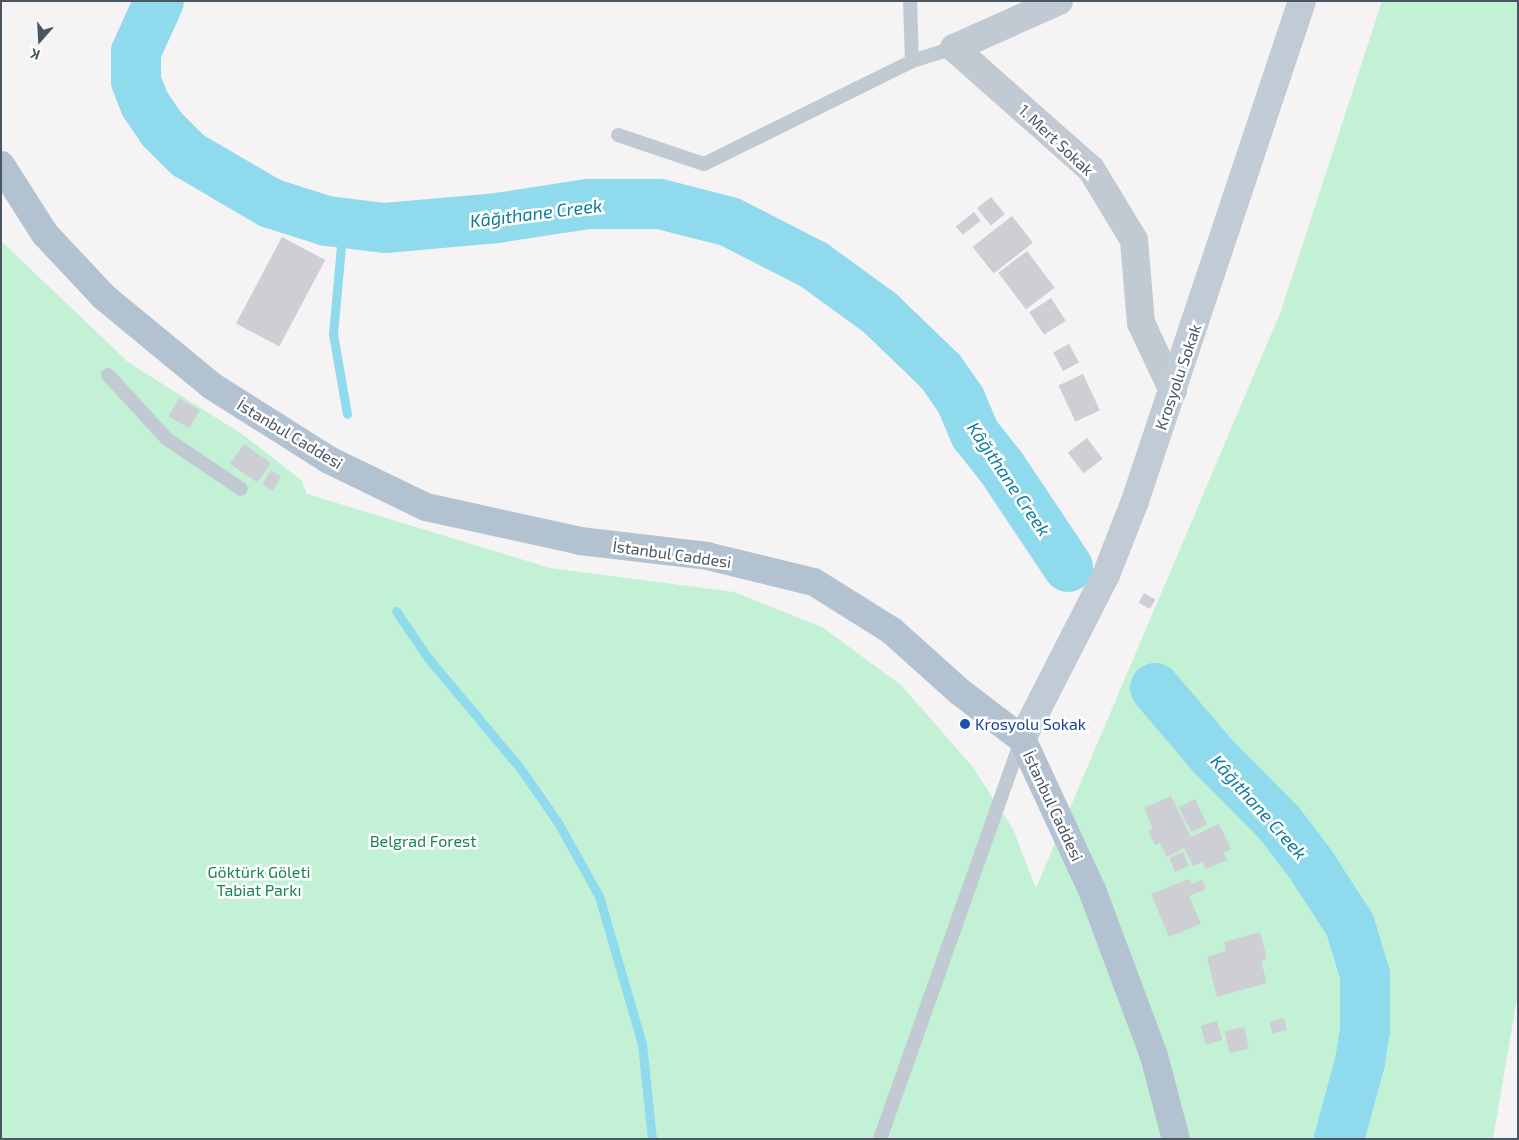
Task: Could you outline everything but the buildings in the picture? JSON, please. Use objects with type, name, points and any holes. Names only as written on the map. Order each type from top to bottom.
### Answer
[{"type":"main road","name":"Krosyolu Sokak","points":[[1022,739],[1106,575],[1174,391],[1302,1]]},
{"type":"main road","name":"İstanbul Caddesi","points":[[1,165],[45,234],[104,297],[212,386],[330,460],[426,507],[580,541],[707,556],[814,582],[892,631],[960,692],[1022,739],[1092,890],[1154,1056],[1176,1139]]},
{"type":"street","points":[[954,48],[1059,1]]},
{"type":"street","name":"1. Mert Sokak","points":[[954,48],[1092,168],[1134,240],[1141,324],[1174,391]]},
{"type":"lane","points":[[910,1],[912,61]]},
{"type":"lane","points":[[618,135],[704,164],[912,61],[954,48]]},
{"type":"lane","points":[[108,375],[167,439],[241,489]]},
{"type":"lane","points":[[880,1139],[1022,739]]},
{"type":"green space","points":[[1382,1],[1518,1],[1518,992],[1493,1139],[1,1139],[1,241],[128,362],[245,436],[302,481],[307,494],[550,568],[734,592],[822,627],[901,685],[972,766],[1013,829],[1036,888],[1281,311]]},
{"type":"waterway","name":"Kâğıthane Creek","points":[[159,1],[136,52],[136,81],[145,104],[161,128],[188,155],[270,203],[327,221],[385,228],[497,218],[588,204],[660,204],[730,222],[814,265],[880,313],[941,372],[961,401],[975,434],[1002,468],[1068,567]]},
{"type":"waterway","points":[[343,224],[333,334],[347,414]]},
{"type":"waterway","points":[[396,611],[428,658],[520,768],[557,821],[599,896],[642,1044],[652,1139]]},
{"type":"waterway","name":"Kâğıthane Creek","points":[[1155,688],[1212,755],[1280,824],[1309,862],[1350,925],[1365,975],[1365,1030],[1360,1062],[1339,1139]]},
{"type":"place","name":"Krosyolu Sokak","points":[[965,724]]},
{"type":"park label","name":"Belgrad Forest","points":[[423,841]]},
{"type":"park label","name":"Göktürk Göleti Tabiat Parkı","points":[[259,881]]}]
